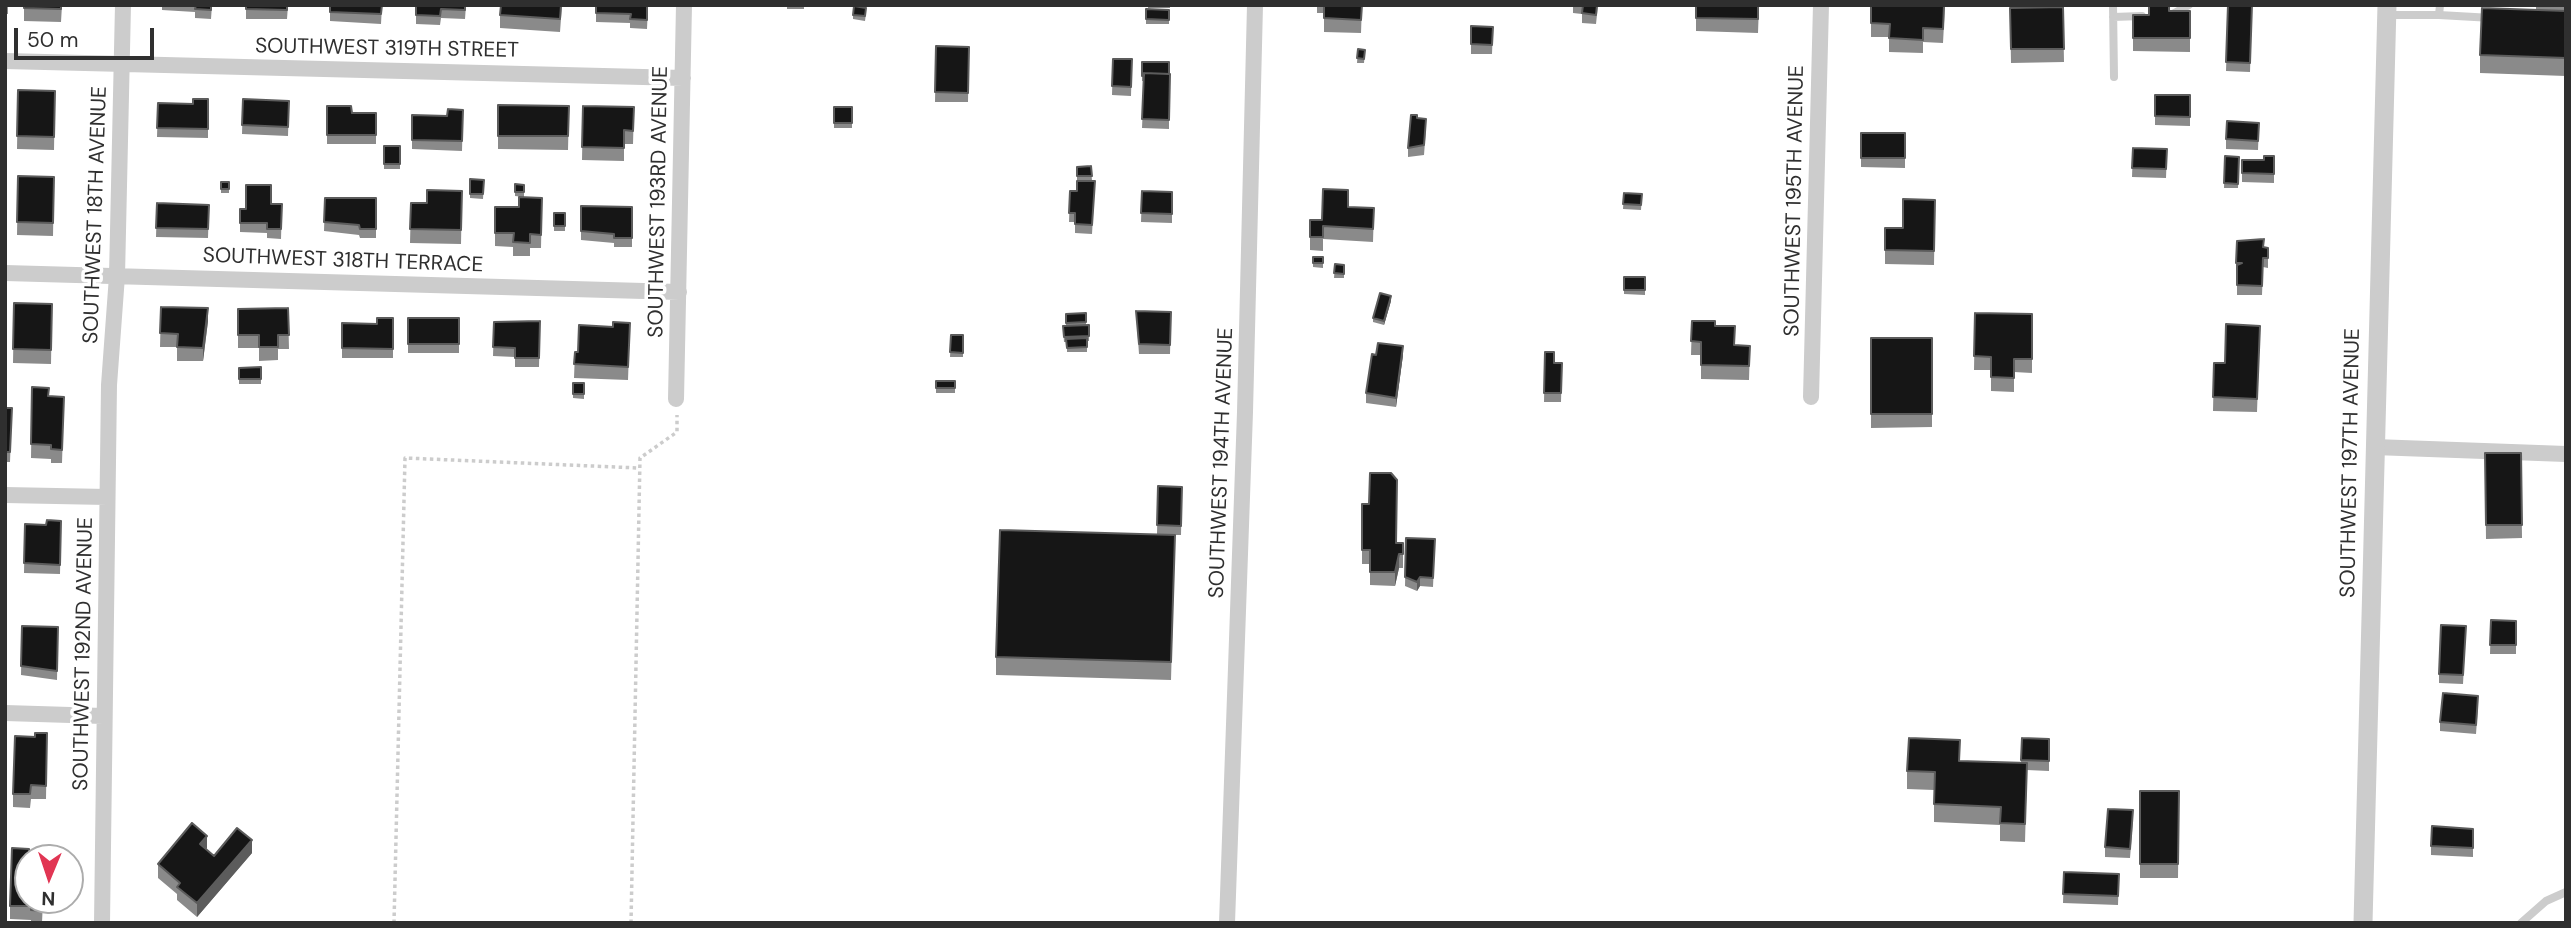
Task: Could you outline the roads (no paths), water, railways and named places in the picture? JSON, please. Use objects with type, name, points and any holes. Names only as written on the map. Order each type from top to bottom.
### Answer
[{"type":"street","name":"SOUTHWEST 18TH AVENUE","points":[[109,385],[117,276],[123,5]]},
{"type":"street","name":"SOUTHWEST 193RD AVENUE","points":[[676,399],[684,5]]},
{"type":"street","name":"SOUTHWEST 194TH AVENUE","points":[[1227,923],[1245,426],[1255,5]]},
{"type":"street","name":"SOUTHWEST 195TH AVENUE","points":[[1811,397],[1821,5]]},
{"type":"street","name":"SOUTHWEST 197TH AVENUE","points":[[2368,922],[2374,447],[2387,10]]},
{"type":"street","name":"SOUTHWEST 319TH STREET","points":[[5,61],[683,78]]},
{"type":"street","name":"SOUTHWEST 318TH TERRACE","points":[[5,273],[679,292]]},
{"type":"street","name":"SOUTHWEST 192ND AVENUE","points":[[102,923],[109,385]]},
{"type":"street","points":[[2374,447],[2566,454]]},
{"type":"street","points":[[5,495],[107,497]]},
{"type":"street","points":[[5,713],[103,716]]},
{"type":"lane","points":[[2113,5],[2114,77]]},
{"type":"lane","points":[[2169,16],[2189,5]]},
{"type":"lane","points":[[2439,15],[2440,5]]},
{"type":"lane","points":[[2387,10],[2502,19]]},
{"type":"lane","points":[[2113,17],[2148,16]]},
{"type":"lane","points":[[2521,923],[2546,901],[2566,892]]}]
